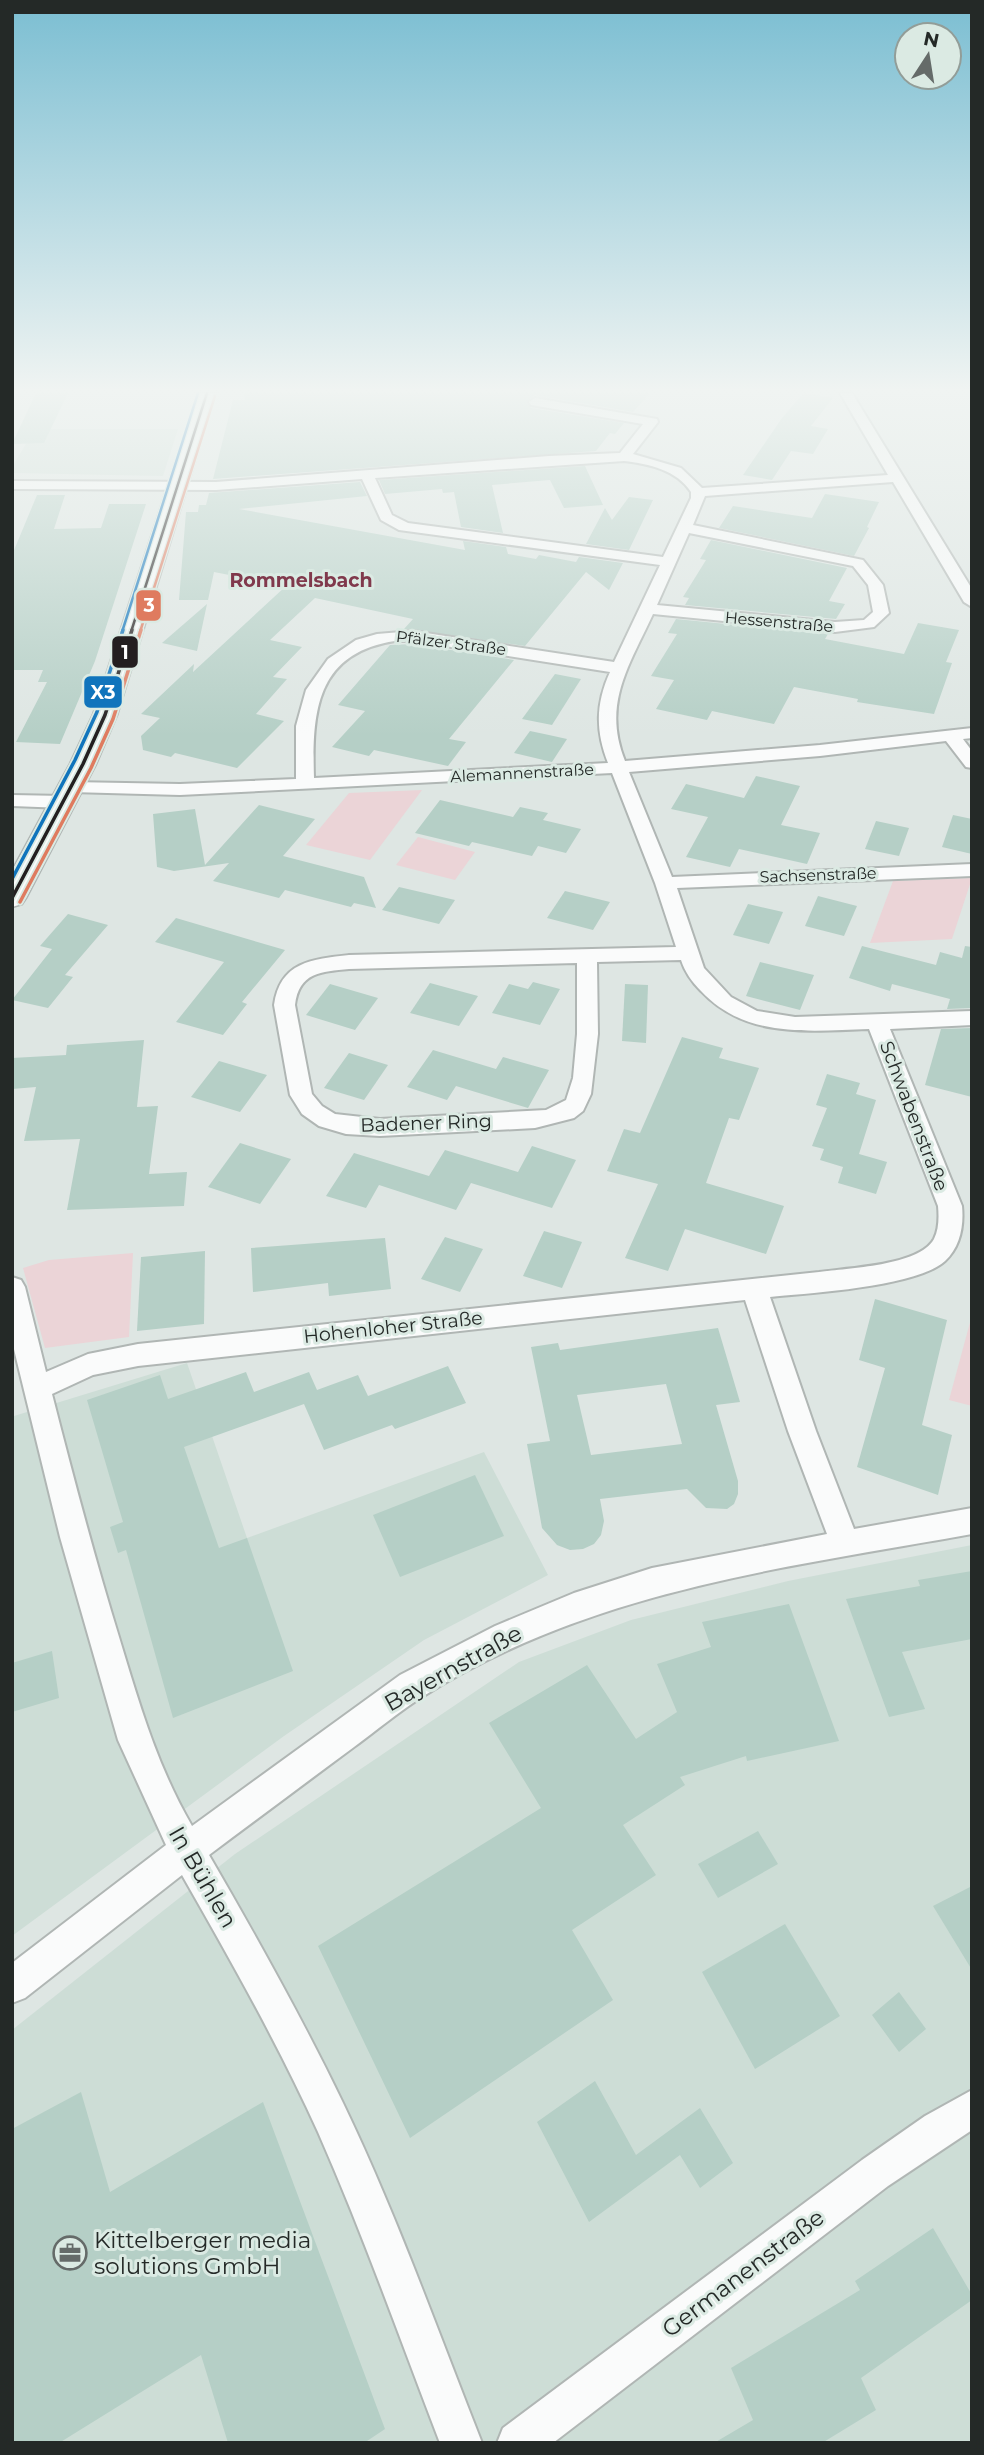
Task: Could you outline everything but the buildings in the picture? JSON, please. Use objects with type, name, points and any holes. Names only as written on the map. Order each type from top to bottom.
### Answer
[{"type":"main road","points":[[12,898],[106,715],[171,508]]},
{"type":"street","points":[[382,508],[386,517],[404,527],[667,562]]},
{"type":"street","name":"Schwabenstraße","points":[[694,508],[609,692],[606,721],[609,743],[618,769],[665,883],[694,969],[711,992],[735,1010],[752,1017],[809,1025],[877,1022],[961,1206],[952,1219],[945,1241],[931,1258],[920,1264],[754,1289]]},
{"type":"street","points":[[916,508],[972,602]]},
{"type":"street","name":"Hessenstraße","points":[[648,609],[835,627],[868,624],[881,613],[877,592],[867,571],[858,563],[684,528]]},
{"type":"street","name":"Pfälzer Straße","points":[[305,783],[305,728],[313,692],[334,661],[359,643],[389,635],[413,636],[619,668]]},
{"type":"street","name":"Alemannenstraße","points":[[12,800],[136,790],[618,769],[972,733]]},
{"type":"street","points":[[951,736],[972,762]]},
{"type":"street","name":"Sachsenstraße","points":[[665,883],[972,870]]},
{"type":"street","name":"Badener Ring","points":[[587,957],[588,995],[582,1092],[573,1107],[565,1113],[516,1120],[346,1125],[321,1118],[301,1095],[282,1007],[288,985],[305,972],[325,964],[688,953]]},
{"type":"street","points":[[877,1022],[972,1018]]},
{"type":"street","name":"In Bühlen","points":[[12,1287],[74,1537],[122,1705],[148,1775],[254,1968],[330,2118],[384,2243],[461,2443]]},
{"type":"street","points":[[754,1289],[802,1431],[845,1544]]},
{"type":"street","name":"Hohenloher Straße","points":[[37,1389],[88,1366],[138,1355],[754,1289]]},
{"type":"street","name":"Bayernstraße","points":[[12,1985],[187,1850],[411,1686],[506,1636],[574,1607],[652,1582],[972,1521]]},
{"type":"street","name":"Germanenstraße","points":[[518,2443],[875,2173],[972,2109]]},
{"type":"shaded area","points":[[422,790],[370,860],[306,845],[349,793]]},
{"type":"shaded area","points":[[418,837],[475,852],[455,880],[396,865]]},
{"type":"shaded area","points":[[972,878],[952,939],[870,943],[893,881]]},
{"type":"shaded area","points":[[133,1253],[129,1337],[45,1348],[23,1268],[49,1260]]},
{"type":"shaded area","points":[[972,1315],[972,1406],[949,1400]]},
{"type":"shaded area","points":[[187,1363],[247,1538],[484,1452],[548,1575],[424,1640],[284,1736],[12,1936],[12,1409],[14,1416]]},
{"type":"shaded area","points":[[972,1545],[972,2443],[12,2443],[12,2030],[235,1854],[519,1662],[631,1620],[788,1581]]},
{"type":"transit line","name":"X3","points":[[12,879],[75,760],[97,712],[162,508]]},
{"type":"transit line","name":"1","points":[[12,898],[83,764],[105,715],[171,508]]},
{"type":"transit line","name":"3","points":[[20,902],[91,768],[113,719],[180,508]]},
{"type":"place","name":"Kittelberger media solutions GmbH","points":[[70,2253]]},
{"type":"district","name":"Rommelsbach","points":[[301,580]]}]
